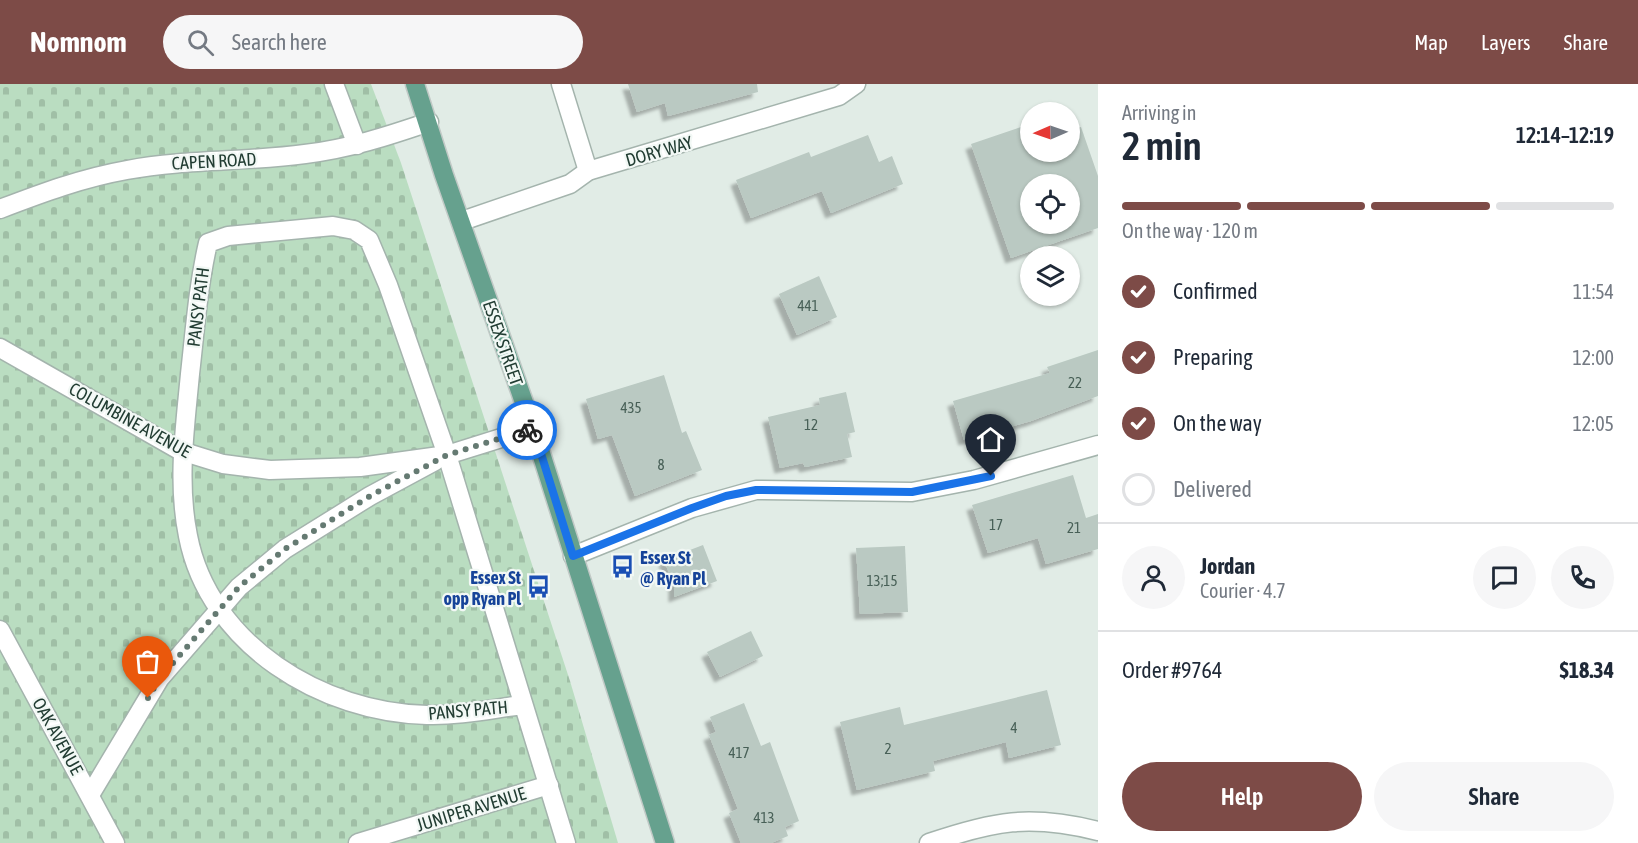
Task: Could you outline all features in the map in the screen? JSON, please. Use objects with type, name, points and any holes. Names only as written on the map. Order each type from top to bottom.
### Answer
[{"type":"main road","name":"ESSEX STREET","points":[[415,84],[429,122],[444,175],[533,428],[665,843]]},
{"type":"street","points":[[334,84],[357,145]]},
{"type":"street","points":[[561,84],[588,171]]},
{"type":"street","name":"DORY WAY","points":[[462,221],[570,184],[588,171],[839,96],[856,84]]},
{"type":"street","name":"CAPEN ROAD","points":[[0,209],[75,180],[169,163],[257,159],[357,145],[429,122]]},
{"type":"street","name":"PANSY PATH","points":[[522,705],[428,716],[370,708],[315,690],[267,662],[220,611],[198,573],[188,538],[181,451],[201,273],[208,243],[228,236],[333,226],[354,230],[369,240],[388,285],[447,455],[566,843]]},
{"type":"street","name":"COLUMBINE AVENUE","points":[[0,348],[181,451],[224,464],[270,470],[360,467],[447,455],[533,428]]},
{"type":"street","points":[[573,556],[692,508],[746,492],[780,489],[912,492],[974,480],[1098,445]]},
{"type":"street","name":"COLUMBINE AVENUE","points":[[90,795],[160,678],[239,587],[285,549],[370,496],[447,455]]},
{"type":"street","name":"OAK AVENUE","points":[[0,630],[115,843]]},
{"type":"street","name":"JUNIPER AVENUE","points":[[358,843],[549,785]]},
{"type":"street","points":[[929,843],[975,828],[1020,820],[1067,823],[1098,831]]},
{"type":"green space","points":[[0,84],[371,84],[401,163],[570,681],[618,843],[0,843]]},
{"type":"building","points":[[628,84],[757,84],[758,92],[668,116],[665,103],[637,112]]},
{"type":"building","points":[[1020,127],[1020,162],[1080,162],[1081,127],[1098,176],[1098,228],[1046,246],[1020,246],[1020,255],[1011,258],[971,144]]},
{"type":"building","points":[[868,135],[879,162],[892,156],[903,184],[831,213],[822,191],[751,218],[736,180],[809,152],[811,157]]},
{"type":"building","points":[[819,276],[837,317],[797,335],[779,294]]},
{"type":"building","points":[[1098,350],[1098,396],[1031,421],[964,440],[953,401],[1050,373],[1047,367]]},
{"type":"building","points":[[664,375],[682,433],[686,431],[702,470],[635,496],[612,435],[598,439],[586,399]]},
{"type":"building","points":[[846,392],[855,432],[847,434],[852,457],[805,467],[803,463],[780,468],[768,417],[820,405],[819,398]]},
{"type":"building","points":[[1073,475],[1086,518],[1098,514],[1098,549],[1046,564],[1038,538],[988,553],[972,505]]},
{"type":"building","points":[[703,545],[717,581],[674,597],[674,586],[664,560]]},
{"type":"building","points":[[905,546],[908,612],[860,614],[856,548]]},
{"type":"building","points":[[751,631],[763,656],[720,677],[707,652]]},
{"type":"building","points":[[1047,690],[1061,745],[1009,758],[1006,742],[933,761],[935,771],[857,790],[840,722],[900,707],[904,725]]},
{"type":"building","points":[[744,703],[761,746],[770,742],[799,821],[785,827],[788,836],[771,843],[741,843],[729,813],[738,809],[709,735],[716,732],[710,717]]},
{"type":"way so far","points":[[148,698],[160,678],[239,587],[285,549],[370,496],[447,455],[527,430]]},
{"type":"place","name":"Essex St @ Ryan Pl","points":[[622,567]]},
{"type":"place","name":"Essex St opp Ryan Pl","points":[[539,587]]},
{"type":"route","points":[[527,430],[533,428],[573,556],[692,508],[726,496],[756,490],[912,492],[941,488],[991,476]]}]
